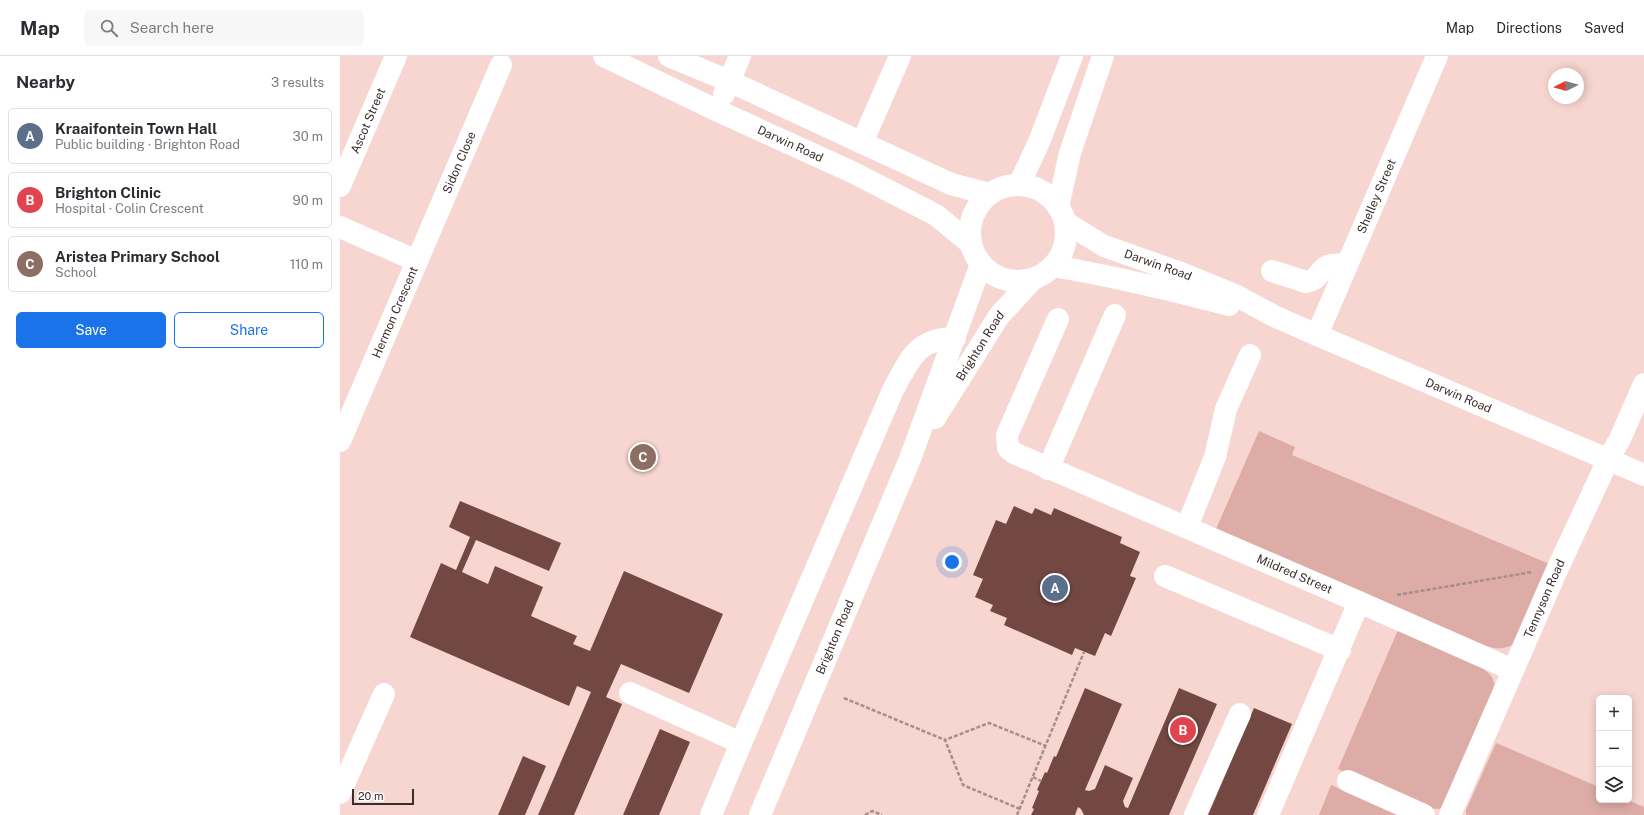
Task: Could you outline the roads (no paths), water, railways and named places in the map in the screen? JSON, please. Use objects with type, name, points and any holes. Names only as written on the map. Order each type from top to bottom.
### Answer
[{"type":"street","name":"Ascot Street","points":[[340,186],[396,56]]},
{"type":"street","name":"Darwin Road","points":[[604,56],[716,110],[852,172],[936,215],[970,243]]},
{"type":"street","points":[[669,56],[729,81],[951,184],[990,194]]},
{"type":"street","points":[[716,110],[740,56]]},
{"type":"street","points":[[862,143],[900,56]]},
{"type":"street","points":[[1019,185],[1039,142],[1072,56]]},
{"type":"street","points":[[1062,214],[1048,195],[1034,188],[1019,185],[1004,187],[990,194],[980,204],[973,216],[970,229],[970,243],[974,254],[988,271],[1005,280],[1024,281],[1044,274],[1053,266],[1062,253],[1066,238],[1062,214],[1070,153],[1103,56]]},
{"type":"street","name":"Shelley Street","points":[[1317,336],[1437,56]]},
{"type":"street","name":"Sidon Close","points":[[417,261],[501,65]]},
{"type":"street","name":"Darwin Road","points":[[1062,214],[1104,246],[1181,273],[1237,296],[1274,316],[1317,336],[1644,475]]},
{"type":"street","name":"Hermon Crescent","points":[[340,227],[417,261],[340,441]]},
{"type":"street","name":"Brighton Road","points":[[760,815],[910,459],[981,264]]},
{"type":"street","points":[[1272,271],[1306,282],[1314,278],[1326,265],[1347,265]]},
{"type":"street","name":"Darwin Road","points":[[1053,266],[1096,273],[1177,291],[1274,316]]},
{"type":"street","name":"Brighton Road","points":[[910,459],[999,316],[1033,279]]},
{"type":"street","points":[[1048,469],[1115,315]]},
{"type":"street","name":"Mildred Street","points":[[1058,319],[1007,438],[1008,448],[1014,453],[1513,670]]},
{"type":"street","points":[[711,815],[901,376],[914,355],[928,343],[940,338],[955,338]]},
{"type":"street","points":[[1187,527],[1215,457],[1226,409],[1250,355]]},
{"type":"street","name":"Tennyson Road","points":[[1450,815],[1556,572],[1608,460],[1620,439],[1644,384]]},
{"type":"street","points":[[1165,576],[1340,650]]},
{"type":"street","points":[[1268,815],[1340,650],[1359,602]]},
{"type":"street","points":[[630,693],[741,743]]},
{"type":"street","points":[[340,793],[384,694]]},
{"type":"street","points":[[1195,815],[1240,714]]},
{"type":"street","points":[[1348,781],[1424,815]]},
{"type":"place","name":"Aristea Primary School","points":[[643,457]]},
{"type":"place","name":"Kraaifontein Town Hall","points":[[1055,588]]},
{"type":"place","name":"Brighton Clinic","points":[[1183,730]]}]
